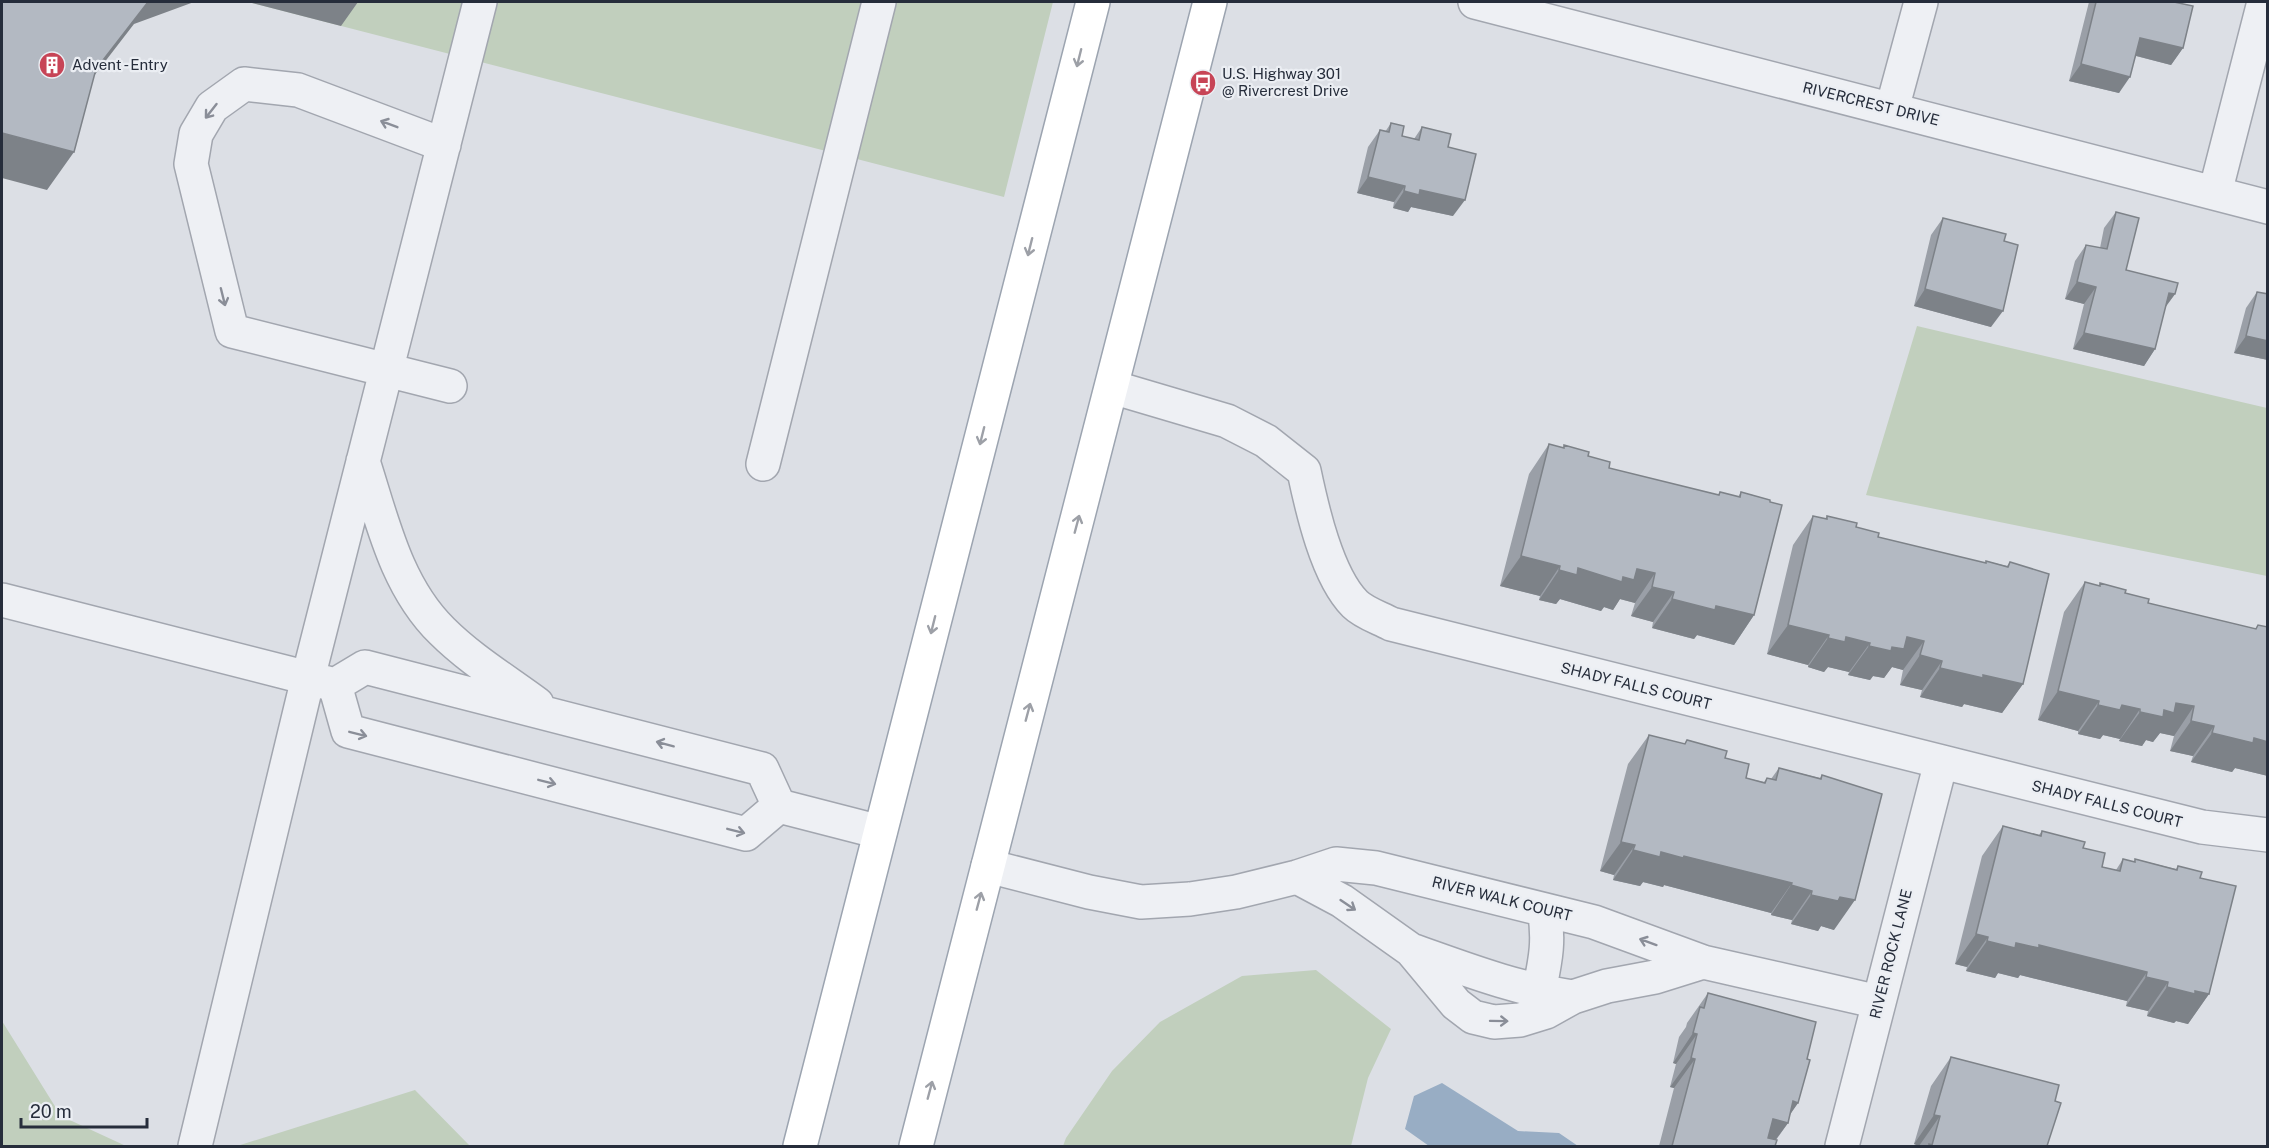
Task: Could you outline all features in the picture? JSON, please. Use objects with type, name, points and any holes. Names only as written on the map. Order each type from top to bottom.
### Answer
[{"type":"main road","points":[[800,1146],[1093,2]]},
{"type":"main road","points":[[916,1146],[1210,2]]},
{"type":"street","points":[[195,1146],[322,682],[363,461],[480,2]]},
{"type":"street","points":[[763,464],[879,2]]},
{"type":"street","name":"RIVERCREST DRIVE","points":[[1475,2],[2268,207]]},
{"type":"street","points":[[1892,109],[1921,2]]},
{"type":"street","points":[[2215,193],[2264,2]]},
{"type":"street","points":[[444,145],[298,90],[244,84],[212,107],[196,134],[191,164],[232,331],[450,386]]},
{"type":"street","name":"SHADY FALLS COURT","points":[[1112,387],[1227,421],[1266,441],[1304,471],[1315,523],[1339,580],[1355,605],[1391,624],[2202,827],[2268,835]]},
{"type":"street","points":[[363,461],[394,557],[407,585],[424,610],[450,638],[554,715]]},
{"type":"street","points":[[2,600],[322,682],[365,667],[762,769],[779,806]]},
{"type":"street","points":[[322,682],[348,731],[746,834],[779,806]]},
{"type":"street","name":"RIVER ROCK LANE","points":[[1842,1146],[1941,762]]},
{"type":"street","points":[[779,806],[880,832]]},
{"type":"street","name":"RIVER WALK COURT","points":[[988,866],[1089,892],[1141,902],[1190,899],[1236,892],[1297,877],[1336,864],[1376,868],[1594,922],[1703,962],[1879,1002]]},
{"type":"street","points":[[1297,877],[1342,901],[1411,950],[1502,982],[1539,992],[1574,996]]},
{"type":"street","points":[[1539,992],[1547,953],[1548,931],[1544,910]]},
{"type":"street","points":[[1411,950],[1442,989],[1473,1017],[1494,1022],[1521,1020],[1546,1012],[1574,996],[1607,986],[1655,977],[1703,962]]},
{"type":"green space","points":[[248,2],[1053,2],[1004,197]]},
{"type":"green space","points":[[1917,326],[2267,408],[2267,576],[1866,495]]},
{"type":"green space","points":[[1316,970],[1391,1029],[1368,1078],[1351,1146],[1063,1146],[1066,1138],[1112,1071],[1160,1022],[1242,976]]},
{"type":"green space","points":[[2,1021],[61,1116],[126,1146],[2,1146]]},
{"type":"green space","points":[[415,1090],[470,1146],[237,1146]]},
{"type":"water","points":[[1442,1083],[1518,1131],[1559,1133],[1578,1146],[1429,1146],[1405,1129],[1414,1096]]},
{"type":"building","name":"Advent - Entry","points":[[2,2],[148,2],[96,69],[74,152],[2,133]]},
{"type":"building","points":[[2096,2],[2174,2],[2193,6],[2183,48],[2140,38],[2130,77],[2081,64]]},
{"type":"building","points":[[1391,123],[1404,126],[1402,136],[1419,140],[1422,127],[1451,134],[1448,147],[1476,154],[1465,200],[1420,190],[1419,195],[1404,191],[1405,186],[1368,177],[1380,130],[1389,132]]},
{"type":"building","points":[[2116,212],[2139,218],[2126,270],[2178,283],[2175,294],[2169,293],[2155,349],[2084,333],[2096,287],[2077,282],[2086,245],[2107,249]]},
{"type":"building","points":[[1943,218],[2006,234],[2004,241],[2018,245],[2003,311],[1925,289]]},
{"type":"building","points":[[2257,292],[2268,294],[2268,341],[2246,336]]},
{"type":"building","points":[[1549,444],[1564,448],[1564,445],[1589,452],[1588,456],[1610,462],[1609,468],[1719,495],[1720,492],[1740,497],[1741,492],[1782,505],[1754,615],[1716,606],[1715,610],[1672,599],[1674,592],[1652,587],[1655,573],[1637,569],[1634,580],[1623,577],[1622,582],[1578,568],[1577,575],[1559,570],[1560,566],[1521,556]]},
{"type":"building","points":[[1813,516],[1827,519],[1827,516],[1857,523],[1856,527],[1879,533],[1878,537],[1986,563],[1986,561],[2008,567],[2010,562],[2049,574],[2023,684],[1940,668],[1942,661],[1920,655],[1924,641],[1907,637],[1904,649],[1892,647],[1891,651],[1846,637],[1845,642],[1828,638],[1829,635],[1788,625]]},
{"type":"building","points":[[2085,582],[2100,586],[2100,583],[2126,590],[2125,593],[2149,599],[2148,603],[2256,629],[2258,625],[2268,627],[2268,742],[2254,738],[2253,743],[2212,733],[2214,726],[2191,721],[2194,706],[2176,703],[2174,713],[2164,710],[2163,717],[2122,705],[2120,710],[2098,705],[2099,701],[2058,691]]},
{"type":"building","points":[[1649,735],[1685,744],[1687,740],[1727,751],[1725,758],[1749,764],[1746,778],[1765,783],[1767,778],[1776,780],[1779,768],[1821,779],[1822,775],[1882,794],[1855,900],[1840,897],[1838,901],[1811,895],[1812,891],[1791,885],[1792,883],[1684,856],[1683,858],[1661,852],[1660,857],[1633,850],[1635,845],[1621,842]]},
{"type":"building","points":[[2003,826],[2041,836],[2042,831],[2085,842],[2083,848],[2105,853],[2102,867],[2120,871],[2123,859],[2135,862],[2135,859],[2177,870],[2178,866],[2202,872],[2200,878],[2236,886],[2209,994],[2195,991],[2195,994],[2167,987],[2168,982],[2146,977],[2147,972],[2039,945],[2039,948],[2016,943],[2015,948],[1987,941],[1988,937],[1976,934]]},
{"type":"building","points":[[1708,993],[1816,1022],[1807,1059],[1810,1060],[1798,1103],[1793,1101],[1788,1123],[1773,1119],[1768,1138],[1777,1140],[1775,1146],[1672,1146],[1695,1059],[1691,1058],[1697,1034],[1693,1033],[1700,1007],[1704,1008]]},
{"type":"building","points":[[1951,1057],[2059,1085],[2055,1101],[2061,1103],[2047,1146],[1929,1146],[1929,1144],[1932,1145],[1940,1116],[1934,1115]]},
{"type":"place","name":"Advent - Entry","points":[[52,65]]},
{"type":"place","name":"U.S. Highway 301 @ Rivercrest Drive","points":[[1203,83]]}]
